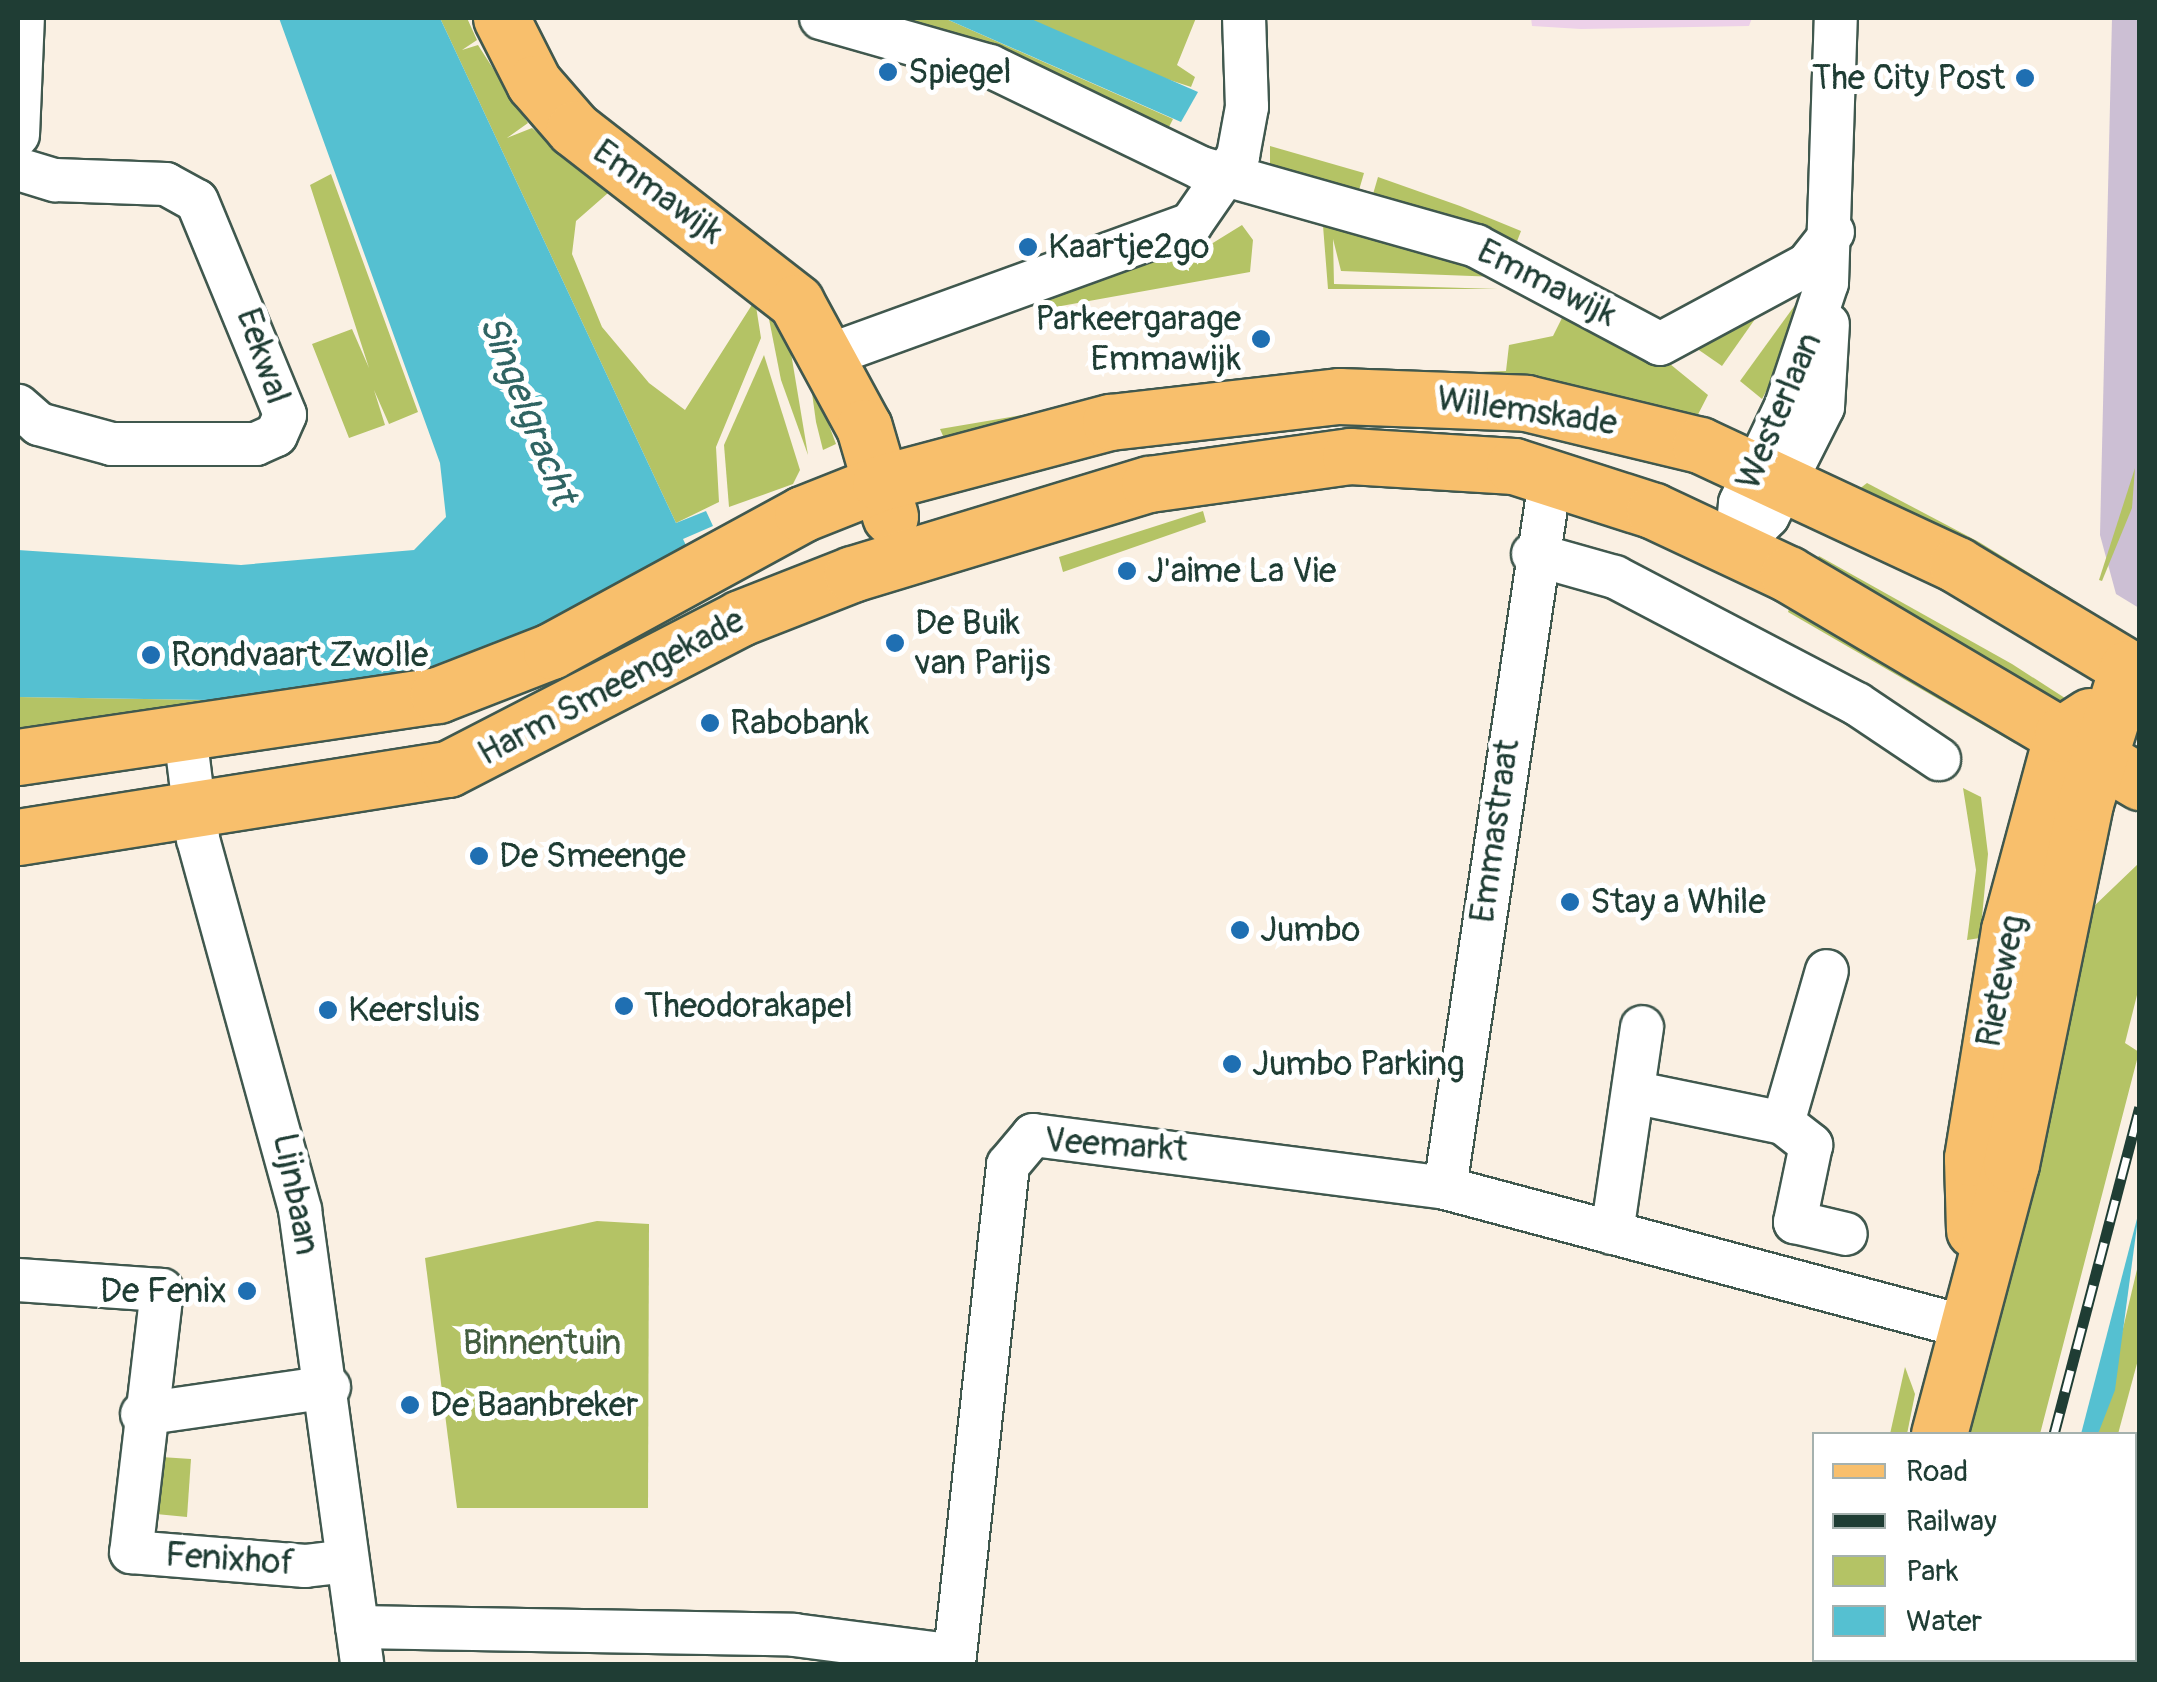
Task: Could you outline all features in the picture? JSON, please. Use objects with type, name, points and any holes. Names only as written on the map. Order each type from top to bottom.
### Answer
[{"type":"main road","name":"Emmawijk","points":[[501,18],[564,120],[751,260],[832,354],[880,484],[902,558]]},
{"type":"main road","name":"Willemskade","points":[[880,484],[1110,422],[1399,395],[1566,410],[1700,445],[1957,565],[2116,722]]},
{"type":"main road","name":"Willemskade","points":[[902,558],[1223,470],[1402,455],[1551,474],[1736,548],[2116,722]]},
{"type":"main road","name":"Harm Smeengekade","points":[[18,757],[388,706],[482,680],[880,484]]},
{"type":"main road","name":"Harm Smeengekade","points":[[18,837],[195,814],[464,764],[740,618],[902,558]]},
{"type":"main road","name":"Rieteweg","points":[[1939,1432],[2011,1164],[2116,722]]},
{"type":"street","points":[[18,136],[22,18]]},
{"type":"street","name":"Emmawijk","points":[[820,18],[990,66],[1100,124],[1228,176],[1476,246],[1660,344],[1807,265],[1833,232]]},
{"type":"street","points":[[832,354],[1172,235],[1200,217],[1228,176],[1248,107],[1244,18]]},
{"type":"street","name":"Westerlaan","points":[[1736,548],[1771,478],[1826,283],[1833,232],[1836,18]]},
{"type":"street","name":"Eekwal","points":[[18,169],[54,180],[166,184],[197,200],[286,415],[263,443],[112,444],[40,424],[18,406]]},
{"type":"street","name":"Emmastraat","points":[[1445,1188],[1532,554],[1551,474]]},
{"type":"street","points":[[1532,554],[1615,578],[1856,704],[1939,759]]},
{"type":"street","name":"Lijnbaan","points":[[184,734],[195,814],[282,1121],[329,1387],[359,1646]]},
{"type":"street","points":[[1783,1123],[1827,971]]},
{"type":"street","points":[[1612,1233],[1638,1093],[1642,1027]]},
{"type":"street","points":[[1638,1093],[1783,1123],[1811,1144],[1795,1222],[1846,1234]]},
{"type":"street","name":"Veemarkt","points":[[954,1660],[1008,1164],[1022,1141],[1046,1133],[1203,1150],[1445,1188],[1612,1233],[1970,1308]]},
{"type":"street","name":"Fenixhof","points":[[18,1280],[162,1290],[142,1414],[130,1552],[306,1566],[348,1561]]},
{"type":"street","points":[[142,1414],[329,1387]]},
{"type":"street","points":[[359,1646],[794,1635],[954,1660]]},
{"type":"shaded area","points":[[1531,18],[1752,18],[1749,26],[1581,29],[1532,26]]},
{"type":"shaded area","points":[[2112,18],[2139,18],[2139,608],[2116,594],[2100,535]]},
{"type":"green space","points":[[440,18],[467,18],[477,40],[462,50],[478,45],[528,123],[507,138],[532,128],[608,193],[576,221],[572,254],[602,327],[649,383],[685,410],[755,300],[761,338],[716,447],[719,502],[676,523]]},
{"type":"green space","points":[[867,18],[944,18],[1173,119],[1166,133]]},
{"type":"green space","points":[[982,18],[1196,18],[1177,65],[1195,77],[1191,87]]},
{"type":"green space","points":[[1270,146],[1364,173],[1357,197],[1270,174]]},
{"type":"green space","points":[[331,174],[418,412],[389,424],[374,390],[385,425],[349,438],[312,344],[352,329],[369,368],[310,185]]},
{"type":"green space","points":[[1378,177],[1521,231],[1516,244],[1371,201]]},
{"type":"green space","points":[[1322,213],[1400,233],[1498,277],[1341,271],[1333,239],[1334,284],[1498,289],[1328,289]]},
{"type":"green space","points":[[1242,225],[1253,240],[1250,272],[1050,308],[1039,301],[1158,258],[1197,263],[1195,254]]},
{"type":"green space","points":[[1798,301],[1786,355],[1762,399],[1740,381]]},
{"type":"green space","points":[[1569,304],[1643,342],[1708,395],[1691,428],[1564,403],[947,445],[940,429],[1228,380],[1506,371],[1509,345],[1553,336]]},
{"type":"green space","points":[[1760,312],[1722,366],[1696,348]]},
{"type":"green space","points":[[768,314],[791,353],[808,455],[781,380]]},
{"type":"green space","points":[[764,355],[800,470],[793,484],[729,507],[724,445]]},
{"type":"green space","points":[[809,371],[836,444],[823,450],[816,422]]},
{"type":"green space","points":[[2135,468],[2132,508],[2102,581],[2099,580]]},
{"type":"green space","points":[[1867,483],[1979,542],[2089,610],[2076,619],[1854,493]]},
{"type":"green space","points":[[1203,511],[1206,522],[1063,572],[1059,557]]},
{"type":"green space","points":[[1819,556],[2012,664],[2068,700],[2062,715],[1810,567]]},
{"type":"green space","points":[[1793,598],[2006,732],[2016,744],[1788,612]]},
{"type":"green space","points":[[18,697],[278,701],[18,750]]},
{"type":"green space","points":[[1963,788],[1981,797],[1988,854],[1980,938],[1967,940],[1976,870]]},
{"type":"green space","points":[[2138,864],[2139,987],[2125,1043],[2139,1052],[2041,1432],[1962,1432],[2091,909]]},
{"type":"green space","name":"Binnentuin","points":[[597,1221],[649,1224],[648,1508],[457,1508],[425,1258]]},
{"type":"green space","points":[[2139,1261],[2139,1356],[2119,1432],[2098,1432]]},
{"type":"green space","points":[[1905,1367],[1915,1394],[1907,1432],[1890,1432]]},
{"type":"green space","points":[[161,1457],[191,1459],[187,1517],[156,1514]]},
{"type":"water","name":"Singelgracht","points":[[279,18],[440,18],[676,523],[706,511],[713,526],[683,539],[694,562],[502,662],[278,701],[18,697],[18,550],[241,565],[414,550],[446,517],[440,463]]},
{"type":"water","points":[[944,18],[1029,18],[1198,92],[1181,122]]},
{"type":"water","points":[[2139,1211],[2115,1390],[2099,1432],[2082,1432]]},
{"type":"railway","points":[[2055,1432],[2140,1107]]},
{"type":"place","name":"Spiegel","points":[[888,72]]},
{"type":"place","name":"The City Post","points":[[2025,78]]},
{"type":"place","name":"Kaartje2go","points":[[1028,247]]},
{"type":"place","name":"Parkeergarage Emmawijk","points":[[1261,339]]},
{"type":"place","name":"J'aime La Vie","points":[[1127,571]]},
{"type":"place","name":"De Buik van Parijs","points":[[895,643]]},
{"type":"place","name":"Rondvaart Zwolle","points":[[151,655]]},
{"type":"place","name":"Rabobank","points":[[710,723]]},
{"type":"place","name":"De Smeenge","points":[[479,856]]},
{"type":"place","name":"Stay a While","points":[[1570,902]]},
{"type":"place","name":"Jumbo","points":[[1240,930]]},
{"type":"place","name":"Theodorakapel","points":[[624,1006]]},
{"type":"place","name":"Keersluis","points":[[328,1010]]},
{"type":"place","name":"Jumbo Parking","points":[[1232,1064]]},
{"type":"place","name":"De Fenix","points":[[247,1291]]},
{"type":"place","name":"De Baanbreker","points":[[410,1405]]}]
